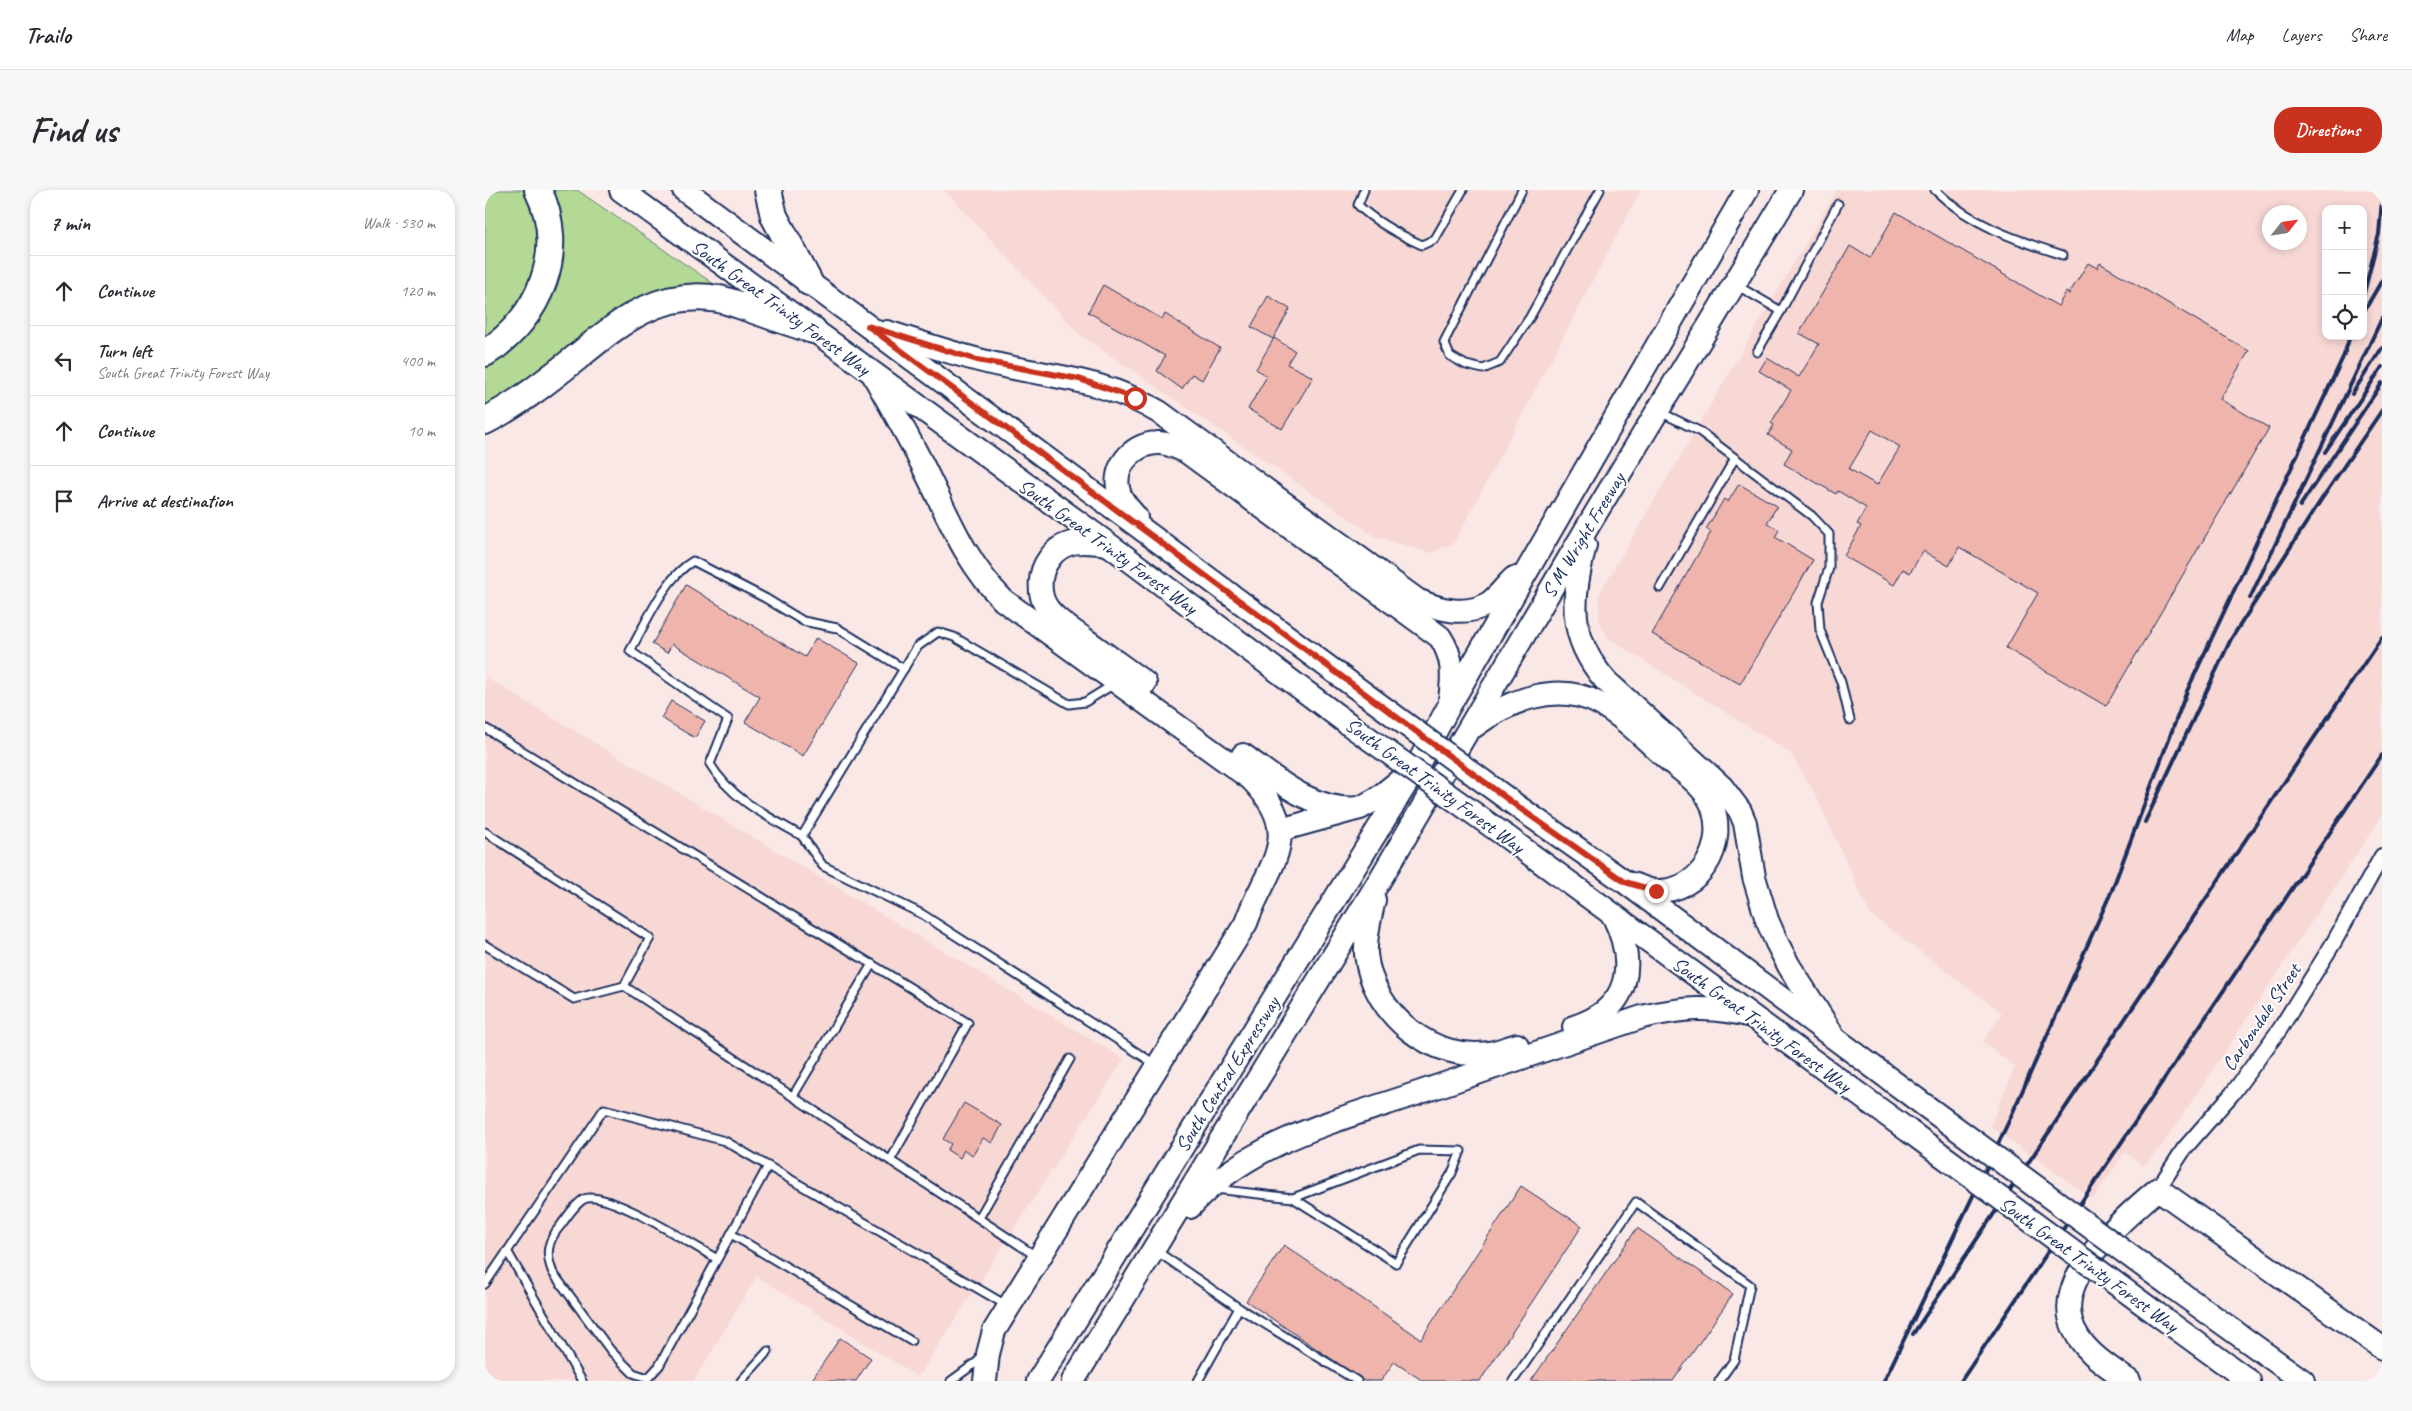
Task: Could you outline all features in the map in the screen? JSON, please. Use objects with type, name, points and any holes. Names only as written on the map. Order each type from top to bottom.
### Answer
[{"type":"highway","points":[[485,353],[500,344],[526,317],[545,277],[550,257],[552,235],[547,207],[538,190]]},
{"type":"highway","points":[[768,190],[775,216],[809,282]]},
{"type":"highway","points":[[485,421],[535,390],[614,326],[634,313],[653,305],[696,297],[720,299],[813,330]]},
{"type":"main road","name":"South Great Trinity Forest Way","points":[[621,190],[1108,544],[1347,723],[1613,914],[2249,1381]]},
{"type":"main road","name":"South Great Trinity Forest Way","points":[[684,190],[1366,695],[1521,809],[1625,882],[1927,1107],[2303,1381]]},
{"type":"main road","name":"S M Wright Freeway","points":[[1417,766],[1449,706],[1747,190]]},
{"type":"main road","name":"S M Wright Freeway","points":[[1378,883],[1591,520],[1791,190]]},
{"type":"main road","points":[[868,326],[977,360],[1079,379],[1135,398],[1159,412],[1417,600],[1435,608],[1454,612],[1475,609],[1489,602],[1536,556]]},
{"type":"main road","points":[[873,374],[921,462],[961,546],[987,583],[1003,600],[1251,779],[1271,804],[1286,828]]},
{"type":"main road","points":[[1147,532],[1120,496],[1117,485],[1123,463],[1132,452],[1157,442],[1172,445],[1187,452],[1439,638],[1447,648],[1453,673],[1449,706]]},
{"type":"main road","points":[[1591,520],[1574,599],[1576,627],[1583,649],[1591,664],[1605,680],[1723,786],[1736,805],[1745,823],[1754,878],[1767,920],[1789,966],[1834,1037]]},
{"type":"main road","points":[[1108,544],[1086,541],[1073,542],[1060,547],[1050,557],[1041,580],[1047,608],[1060,622],[1271,776],[1299,794],[1328,807],[1360,808]]},
{"type":"main road","points":[[1464,734],[1490,714],[1525,698],[1562,694],[1579,697],[1597,702],[1613,712],[1697,785],[1713,807],[1716,822],[1715,847],[1707,866],[1696,877],[1674,889],[1656,891],[1625,882]]},
{"type":"main road","points":[[1286,828],[1360,808],[1379,798],[1417,766]]},
{"type":"main road","name":"South Central Expressway","points":[[1037,1381],[1417,766]]},
{"type":"main road","points":[[985,1381],[988,1354],[994,1331],[1008,1306],[1246,924],[1254,898],[1272,868],[1286,828],[1286,800],[1271,776]]},
{"type":"main road","points":[[1378,883],[1368,925],[1366,953],[1372,978],[1381,997],[1395,1018],[1412,1032],[1435,1045],[1473,1053],[1494,1052],[1583,1024],[1599,1016],[1622,990],[1627,975],[1628,957],[1623,934],[1613,914]]},
{"type":"main road","name":"South Central Expressway","points":[[1073,1381],[1378,883]]},
{"type":"main road","points":[[1154,1247],[1207,1188],[1233,1168],[1298,1134],[1642,1017],[1670,1010],[1702,1007],[1727,1010],[1751,1016]]},
{"type":"main road","points":[[2129,1381],[2102,1362],[2082,1342],[2071,1321],[2069,1301],[2079,1273],[2121,1220],[2158,1189],[2382,1348]]},
{"type":"street","name":"Carbondale Street","points":[[2158,1189],[2184,1149],[2232,1094],[2280,1029],[2382,856]]},
{"type":"lane","points":[[1364,190],[1358,205],[1364,212],[1405,238],[1422,245],[1435,239],[1463,190]]},
{"type":"lane","points":[[1522,190],[1444,342],[1449,356],[1466,365],[1483,369],[1500,362],[1529,317],[1600,190]]},
{"type":"lane","points":[[1935,190],[1951,204],[2000,234],[2063,255]]},
{"type":"lane","points":[[1757,352],[1838,204]]},
{"type":"lane","points":[[1734,284],[1781,311]]},
{"type":"lane","points":[[1658,410],[1699,430],[1812,516],[1829,534],[1829,568],[1818,602],[1820,630],[1841,682],[1850,720]]},
{"type":"lane","points":[[1660,588],[1735,458]]},
{"type":"lane","points":[[904,669],[837,628],[803,621],[765,598],[693,561],[681,568],[671,581],[630,651],[728,719],[710,764],[719,779],[740,800],[802,836],[823,866],[922,914],[1157,1065]]},
{"type":"lane","points":[[802,836],[917,647],[938,632],[954,637],[1069,704],[1085,702],[1117,682]]},
{"type":"lane","points":[[485,728],[968,1023],[891,1159]]},
{"type":"lane","points":[[485,832],[650,938],[624,986],[574,999],[485,945]]},
{"type":"lane","points":[[793,1096],[872,964]]},
{"type":"lane","points":[[624,986],[891,1159],[1038,1258]]},
{"type":"lane","points":[[979,1218],[1070,1059]]},
{"type":"lane","points":[[485,1284],[604,1109],[725,1141],[1008,1306]]},
{"type":"lane","points":[[1207,1188],[1293,1198],[1396,1263],[1452,1173],[1461,1150],[1419,1150],[1293,1198]]},
{"type":"lane","points":[[717,1259],[635,1212],[611,1201],[595,1198],[584,1199],[558,1228],[549,1247],[547,1259],[553,1274],[611,1351],[633,1373],[648,1378],[659,1366],[769,1166]]},
{"type":"lane","points":[[1513,1381],[1636,1202],[1750,1285],[1734,1360],[1719,1381]]},
{"type":"lane","points":[[731,1234],[911,1341]]},
{"type":"lane","points":[[1154,1247],[1239,1308],[1357,1381]]},
{"type":"lane","points":[[507,1251],[582,1381]]},
{"type":"lane","points":[[1198,1381],[1239,1308]]},
{"type":"lane","points":[[741,1381],[755,1362],[768,1351]]},
{"type":"lane","points":[[951,1381],[988,1354]]},
{"type":"shaded area","points":[[944,190],[1641,190],[1454,543],[1430,553],[1376,537],[1080,335]]},
{"type":"shaded area","points":[[1837,190],[2382,190],[2382,816],[2162,1146],[2144,1166],[2125,1152],[2093,1199],[1990,1126],[2015,1067],[1983,1042],[2002,1013],[1870,914],[1815,794],[1790,753],[1608,638],[1599,622],[1599,594]]},
{"type":"shaded area","points":[[485,677],[1124,1059],[918,1377],[757,1276],[694,1381],[485,1381]]},
{"type":"green space","points":[[485,190],[526,190],[538,221],[537,263],[521,303],[485,340]]},
{"type":"green space","points":[[554,190],[577,190],[714,284],[712,290],[537,374],[485,408],[485,366],[492,363],[560,219]]},
{"type":"building","points":[[1896,212],[2058,306],[2066,292],[2069,294],[2088,263],[2097,268],[2100,263],[2249,351],[2220,399],[2269,428],[2106,706],[2006,648],[2038,593],[1959,547],[1949,566],[1923,551],[1910,573],[1903,569],[1894,585],[1844,556],[1861,526],[1857,524],[1866,508],[1838,491],[1836,494],[1784,464],[1792,449],[1768,435],[1774,425],[1771,423],[1791,390],[1759,371],[1767,358],[1799,377],[1819,344],[1799,333],[1850,246],[1870,258]],"holes":[[[1872,430],[1900,447],[1877,485],[1849,469]]]},
{"type":"building","points":[[1103,285],[1162,319],[1165,314],[1220,348],[1202,380],[1192,374],[1182,389],[1157,371],[1165,356],[1088,312]]},
{"type":"building","points":[[1268,296],[1290,309],[1273,339],[1251,327]]},
{"type":"building","points":[[1274,338],[1295,351],[1287,364],[1313,377],[1282,429],[1248,409],[1267,376],[1256,369]]},
{"type":"building","points":[[1739,484],[1777,506],[1767,523],[1779,530],[1775,537],[1813,560],[1740,684],[1652,634],[1711,532],[1706,529],[1724,499],[1728,502]]},
{"type":"building","points":[[686,585],[805,657],[816,638],[859,663],[803,756],[745,722],[760,697],[672,644],[667,653],[652,644]]},
{"type":"building","points":[[671,701],[705,721],[695,738],[661,718]]},
{"type":"building","points":[[964,1103],[1002,1125],[992,1143],[983,1138],[973,1155],[964,1150],[960,1158],[947,1150],[951,1144],[943,1139]]},
{"type":"building","points":[[1521,1186],[1582,1226],[1480,1381],[1423,1381],[1394,1362],[1381,1381],[1364,1381],[1246,1301],[1284,1245],[1421,1339]]},
{"type":"building","points":[[1637,1228],[1733,1294],[1673,1381],[1531,1381]]},
{"type":"building","points":[[840,1338],[871,1358],[856,1381],[811,1381]]},
{"type":"railway","points":[[2364,295],[2379,234],[2382,200]]},
{"type":"railway","points":[[2367,306],[2382,280]]},
{"type":"railway","points":[[2250,598],[2382,318]]},
{"type":"railway","points":[[1884,1381],[2008,1123],[2112,890],[2187,691],[2344,355],[2349,340]]},
{"type":"railway","points":[[2352,394],[2382,348]]},
{"type":"railway","points":[[2325,452],[2382,367]]},
{"type":"railway","points":[[2300,506],[2382,383]]},
{"type":"railway","points":[[2145,822],[2231,639],[2382,410]]},
{"type":"railway","points":[[1913,1334],[2382,637]]},
{"type":"railway","points":[[1961,1381],[2382,755]]},
{"type":"route","points":[[1135,398],[1106,386],[1079,379],[977,360],[868,326],[1521,809],[1625,882],[1656,891]]}]
